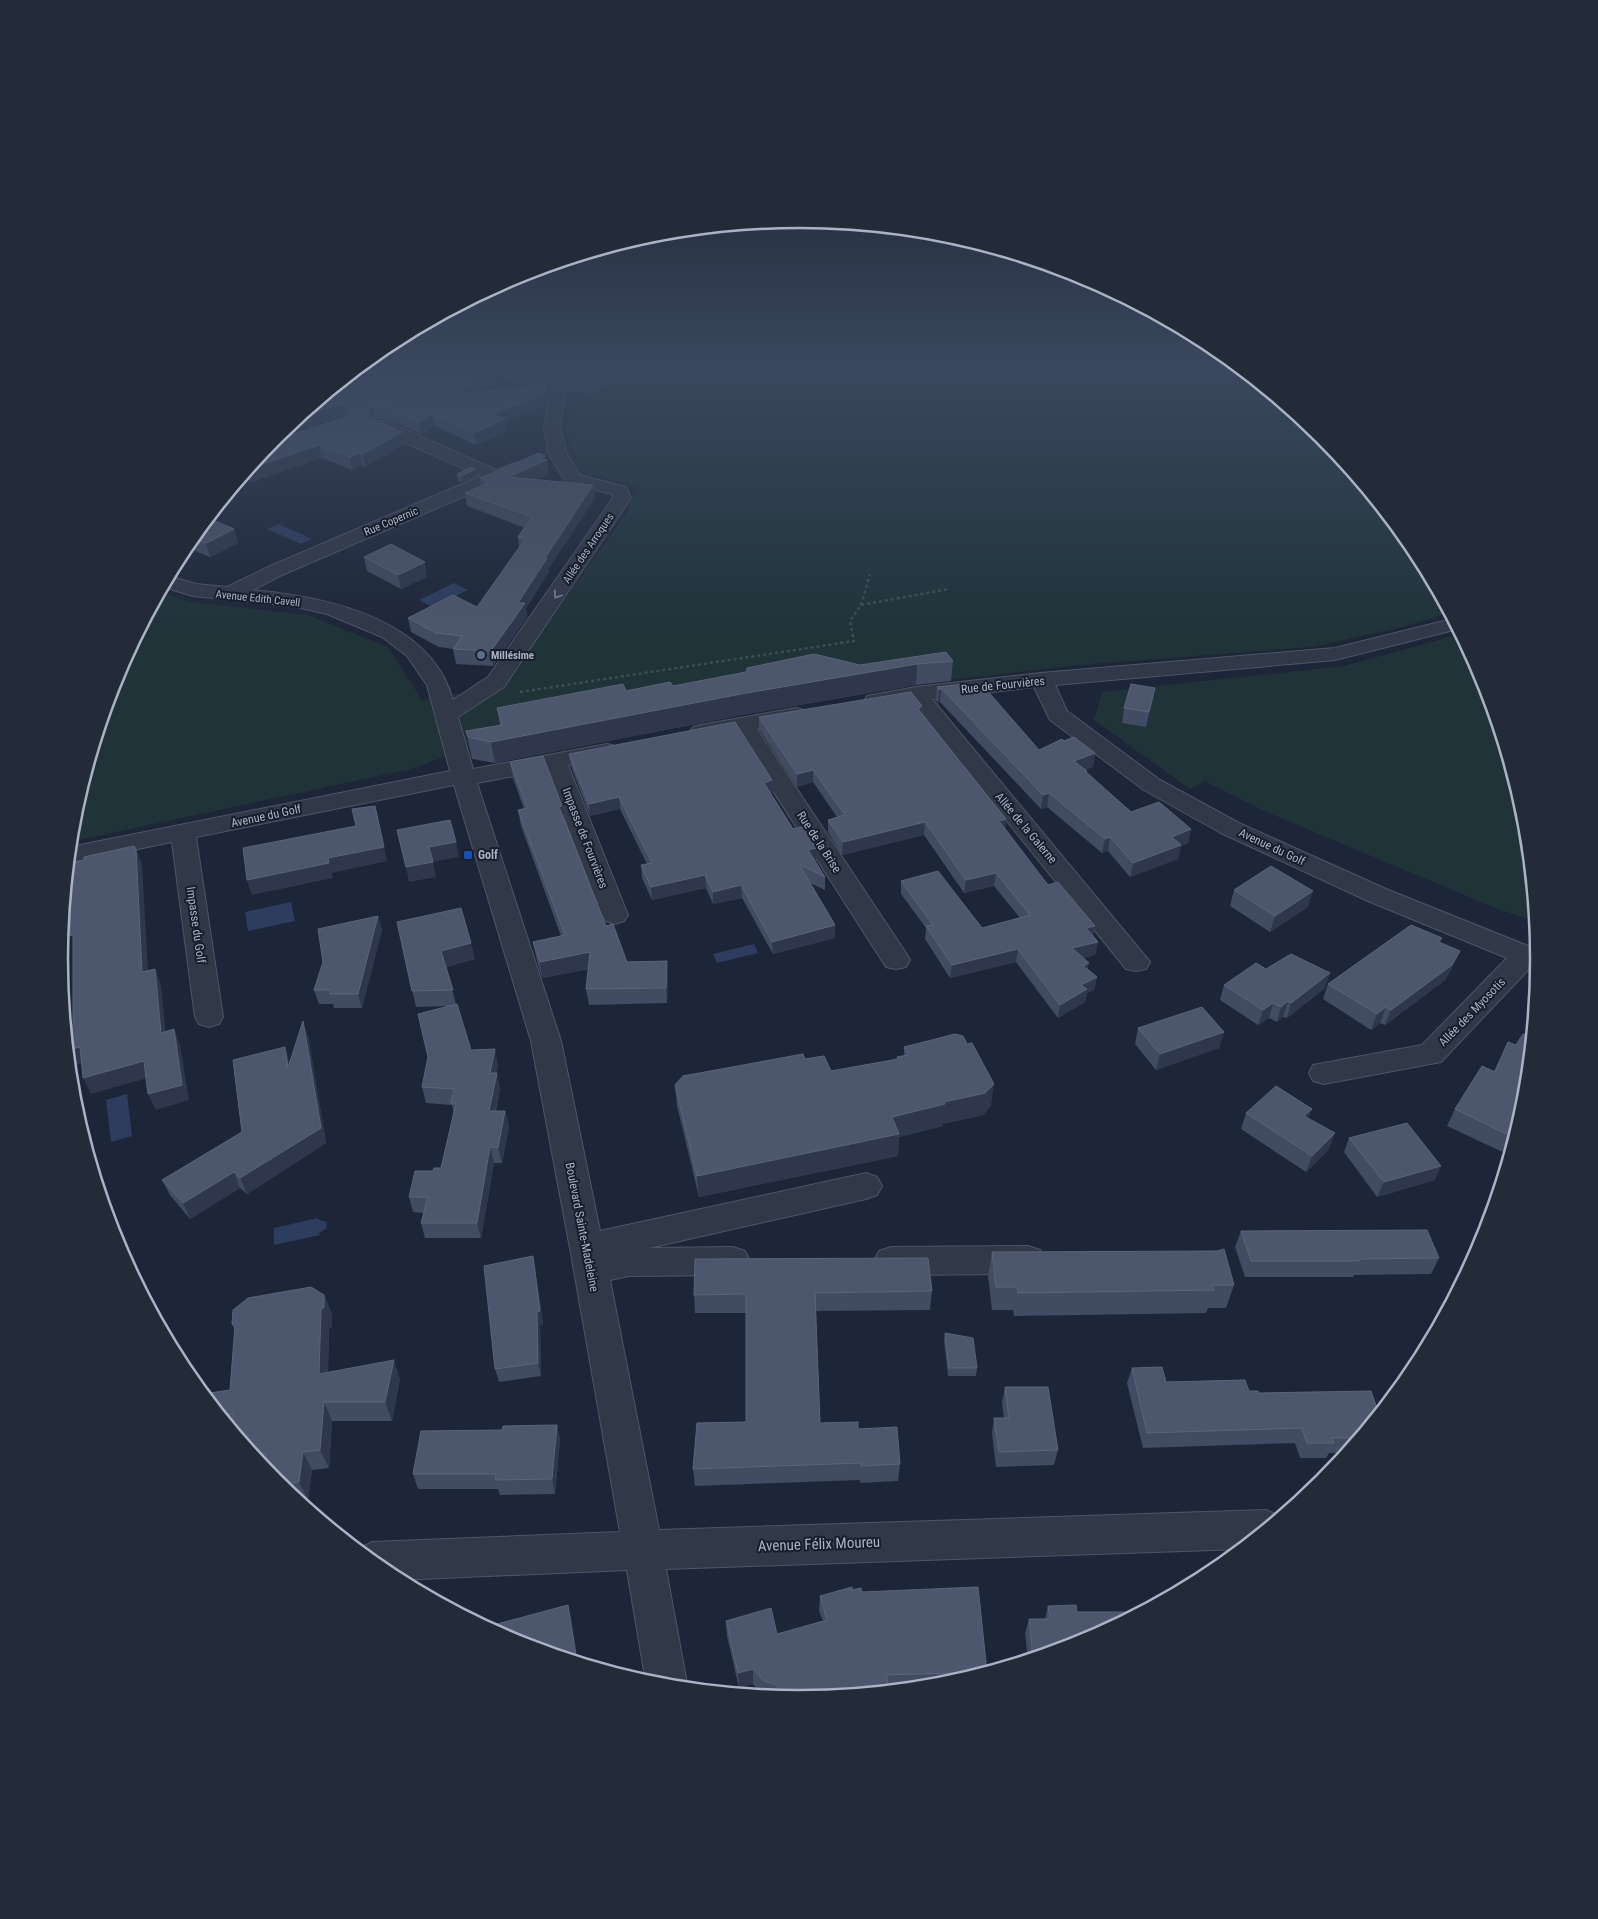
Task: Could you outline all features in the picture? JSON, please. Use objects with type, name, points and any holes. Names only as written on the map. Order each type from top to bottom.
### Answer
[{"type":"street","points":[[452,457],[496,476]]},
{"type":"street","name":"Rue Copernic","points":[[228,595],[275,571],[542,457]]},
{"type":"street","name":"Allée des Arroques","points":[[446,715],[496,682],[622,498],[620,491],[573,479],[542,457]]},
{"type":"street","name":"Avenue Edith Cavell","points":[[173,583],[193,590],[300,602],[334,610],[389,633],[415,652],[438,685],[463,776]]},
{"type":"street","name":"Rue de Fourvières","points":[[852,705],[916,694],[1041,680],[1335,654],[1449,625]]},
{"type":"street","name":"Avenue du Golf","points":[[1041,680],[1058,715],[1152,784],[1239,832],[1377,895],[1530,958]]},
{"type":"street","name":"Allée de la Galerne","points":[[916,694],[1136,962]]},
{"type":"street","points":[[676,737],[815,712]]},
{"type":"street","name":"Rue de la Brise","points":[[742,724],[896,960]]},
{"type":"street","points":[[463,776],[476,776],[630,746]]},
{"type":"street","name":"Impasse de Fourvières","points":[[555,761],[615,915]]},
{"type":"street","name":"Avenue du Golf","points":[[76,854],[463,776]]},
{"type":"street","name":"Boulevard Sainte-Madeleine","points":[[463,776],[546,1041],[589,1260],[666,1679]]},
{"type":"street","name":"Impasse du Golf","points":[[183,833],[209,1017]]},
{"type":"street","name":"Allée des Myosotis","points":[[1324,1073],[1431,1054],[1530,961]]},
{"type":"street","points":[[589,1260],[866,1186]]},
{"type":"street","points":[[589,1260],[630,1262],[759,1261]]},
{"type":"street","points":[[859,1261],[1059,1260]]},
{"type":"street","name":"Avenue Félix Moureu","points":[[384,1561],[643,1550],[1257,1529]]},
{"type":"path","points":[[517,692],[854,641],[850,621],[861,605],[870,574]]},
{"type":"path","points":[[861,605],[949,589]]},
{"type":"shaded area","points":[[576,457],[1330,457],[1379,514],[1407,553],[1443,615],[1402,627],[1313,647],[1080,665],[889,687],[480,744],[411,769],[78,840],[92,770],[106,724],[143,636],[166,594],[192,602],[307,615],[388,647],[422,700],[502,686],[626,514],[637,487],[581,472]]},
{"type":"shaded area","points":[[1455,635],[1492,724],[1506,770],[1524,864],[1529,920],[1498,909],[1264,811],[1205,781],[1190,789],[1094,720],[1102,692],[1344,666]]},
{"type":"water","points":[[279,524],[312,539],[301,544],[267,529]]},
{"type":"water","points":[[454,583],[468,590],[432,607],[419,600]]},
{"type":"water","points":[[291,902],[295,921],[248,931],[245,912]]},
{"type":"water","points":[[754,944],[758,953],[717,963],[713,954]]},
{"type":"water","points":[[127,1094],[132,1136],[111,1142],[106,1100]]},
{"type":"water","points":[[318,1218],[327,1224],[326,1229],[319,1233],[320,1235],[274,1245],[274,1228]]},
{"type":"building","points":[[268,457],[285,457],[260,465]]},
{"type":"building","points":[[531,457],[544,457],[540,458],[547,460],[508,477],[593,485],[518,603],[525,603],[491,651],[453,649],[462,636],[436,633],[408,618],[453,595],[477,607],[526,538],[518,537],[532,517],[465,493],[490,482],[480,478]]},
{"type":"building","points":[[472,467],[476,469],[461,476],[457,474]]},
{"type":"building","points":[[214,521],[234,529],[206,543],[200,541]]},
{"type":"building","points":[[391,544],[425,562],[398,575],[364,557]]},
{"type":"building","points":[[946,652],[953,661],[917,664],[741,694],[491,742],[468,737],[466,731],[502,725],[497,708],[623,684],[626,691],[670,682],[673,686],[746,672],[747,668],[814,654],[860,665]]},
{"type":"building","points":[[965,684],[971,691],[985,688],[1039,750],[1062,739],[1064,741],[1074,737],[1095,753],[1074,761],[1131,812],[1159,802],[1191,829],[1172,837],[1181,845],[1133,863],[1110,837],[1105,839],[1049,793],[1043,795],[941,688],[939,690],[937,687]]},
{"type":"building","points":[[1131,684],[1155,688],[1149,712],[1124,708]]},
{"type":"building","points":[[911,692],[922,706],[918,709],[1006,819],[999,821],[1048,885],[1058,882],[1095,926],[1086,928],[1098,942],[1072,948],[1089,963],[1083,966],[1097,977],[1081,985],[1087,989],[1060,1005],[1018,949],[952,965],[926,926],[933,925],[901,881],[938,871],[982,928],[1030,915],[996,873],[966,880],[925,822],[843,842],[828,820],[845,815],[813,770],[797,774],[759,717]]},
{"type":"building","points":[[735,722],[772,780],[764,783],[793,829],[802,827],[816,848],[808,850],[825,877],[799,864],[835,925],[772,942],[741,885],[713,892],[705,875],[651,887],[641,865],[652,863],[619,797],[589,804],[569,754]]},
{"type":"building","points":[[543,756],[562,806],[559,807],[606,926],[613,924],[627,962],[667,961],[666,988],[586,989],[590,952],[540,962],[533,942],[565,935],[518,810],[527,808],[510,762]]},
{"type":"building","points":[[375,806],[384,847],[328,858],[329,863],[247,880],[243,848],[356,826],[352,809]]},
{"type":"building","points":[[450,820],[456,842],[429,847],[433,862],[406,867],[397,830]]},
{"type":"building","points":[[134,846],[136,849],[142,972],[155,969],[161,1033],[174,1029],[182,1085],[148,1094],[144,1061],[83,1078],[80,1047],[73,1049],[71,1026],[73,1025],[73,935],[70,936],[69,908],[74,862],[84,860],[84,857]]},
{"type":"building","points":[[1271,866],[1313,891],[1275,916],[1234,890]]},
{"type":"building","points":[[461,908],[471,943],[441,951],[453,990],[412,991],[397,922]]},
{"type":"building","points":[[378,916],[358,994],[330,994],[331,990],[314,990],[323,962],[318,929]]},
{"type":"building","points":[[1411,925],[1442,938],[1439,942],[1460,951],[1452,965],[1391,1010],[1386,1007],[1377,1014],[1328,984]]},
{"type":"building","points":[[1291,954],[1330,973],[1291,1003],[1288,1001],[1281,1007],[1273,1003],[1263,1010],[1224,985],[1256,963],[1266,969]]},
{"type":"building","points":[[457,1004],[471,1050],[495,1049],[490,1073],[497,1073],[489,1111],[505,1111],[498,1148],[490,1147],[477,1223],[421,1223],[428,1197],[409,1197],[415,1171],[433,1171],[434,1168],[441,1168],[456,1103],[451,1103],[454,1089],[422,1087],[428,1057],[418,1014]]},
{"type":"building","points":[[1202,1007],[1224,1032],[1160,1054],[1138,1028]]},
{"type":"building","points":[[303,1021],[321,1128],[240,1178],[234,1172],[183,1203],[162,1180],[242,1132],[233,1060],[285,1047],[288,1068]]},
{"type":"building","points":[[955,1034],[963,1036],[967,1044],[972,1043],[994,1084],[985,1093],[944,1102],[945,1104],[892,1117],[899,1134],[697,1176],[675,1085],[683,1076],[803,1054],[805,1059],[824,1056],[831,1071],[898,1059],[897,1057],[908,1055],[904,1047]]},
{"type":"building","points":[[1523,1034],[1526,1035],[1524,1055],[1509,1135],[1455,1109],[1482,1066],[1495,1072],[1508,1042],[1516,1045]]},
{"type":"building","points":[[1276,1086],[1312,1109],[1304,1116],[1335,1133],[1312,1156],[1246,1113]]},
{"type":"building","points":[[1407,1123],[1441,1166],[1384,1182],[1349,1138]]},
{"type":"building","points":[[1427,1230],[1439,1258],[1359,1259],[1360,1261],[1251,1261],[1241,1231]]},
{"type":"building","points":[[1224,1249],[1234,1285],[1212,1285],[1214,1290],[1018,1293],[1017,1287],[996,1287],[992,1252],[1217,1251]]},
{"type":"building","points":[[533,1256],[540,1311],[537,1312],[538,1363],[495,1369],[484,1266]]},
{"type":"building","points":[[928,1258],[932,1291],[815,1293],[820,1423],[858,1422],[858,1429],[897,1427],[900,1464],[861,1466],[861,1463],[693,1469],[697,1423],[746,1422],[746,1294],[694,1295],[695,1259]]},
{"type":"building","points":[[311,1287],[324,1295],[324,1307],[321,1310],[319,1374],[394,1360],[385,1402],[324,1402],[320,1450],[303,1452],[299,1482],[289,1483],[282,1477],[232,1421],[233,1414],[227,1415],[210,1393],[230,1390],[235,1326],[232,1324],[233,1310],[248,1298]]},
{"type":"building","points":[[945,1333],[973,1338],[977,1368],[949,1368]]},
{"type":"building","points":[[1162,1367],[1166,1382],[1245,1380],[1249,1391],[1258,1391],[1259,1393],[1371,1391],[1377,1408],[1352,1438],[1332,1438],[1334,1443],[1307,1443],[1302,1428],[1147,1433],[1132,1368]]},
{"type":"building","points":[[1005,1387],[1048,1387],[1058,1450],[999,1452],[994,1418],[1009,1418]]},
{"type":"building","points":[[557,1425],[552,1479],[495,1480],[496,1474],[413,1474],[421,1431],[502,1430],[503,1426]]},
{"type":"building","points":[[852,1587],[852,1590],[861,1588],[862,1592],[978,1587],[986,1666],[959,1673],[886,1675],[889,1685],[799,1691],[778,1690],[777,1685],[764,1681],[753,1669],[738,1673],[726,1621],[771,1608],[777,1634],[827,1620],[820,1596]]},
{"type":"building","points":[[568,1605],[576,1656],[519,1635],[495,1625]]},
{"type":"building","points":[[1076,1605],[1077,1612],[1130,1612],[1079,1635],[1032,1652],[1029,1619],[1050,1619],[1048,1606]]},
{"type":"place","name":"Millésime","points":[[481,655]]},
{"type":"place","name":"Golf","points":[[468,855]]}]
